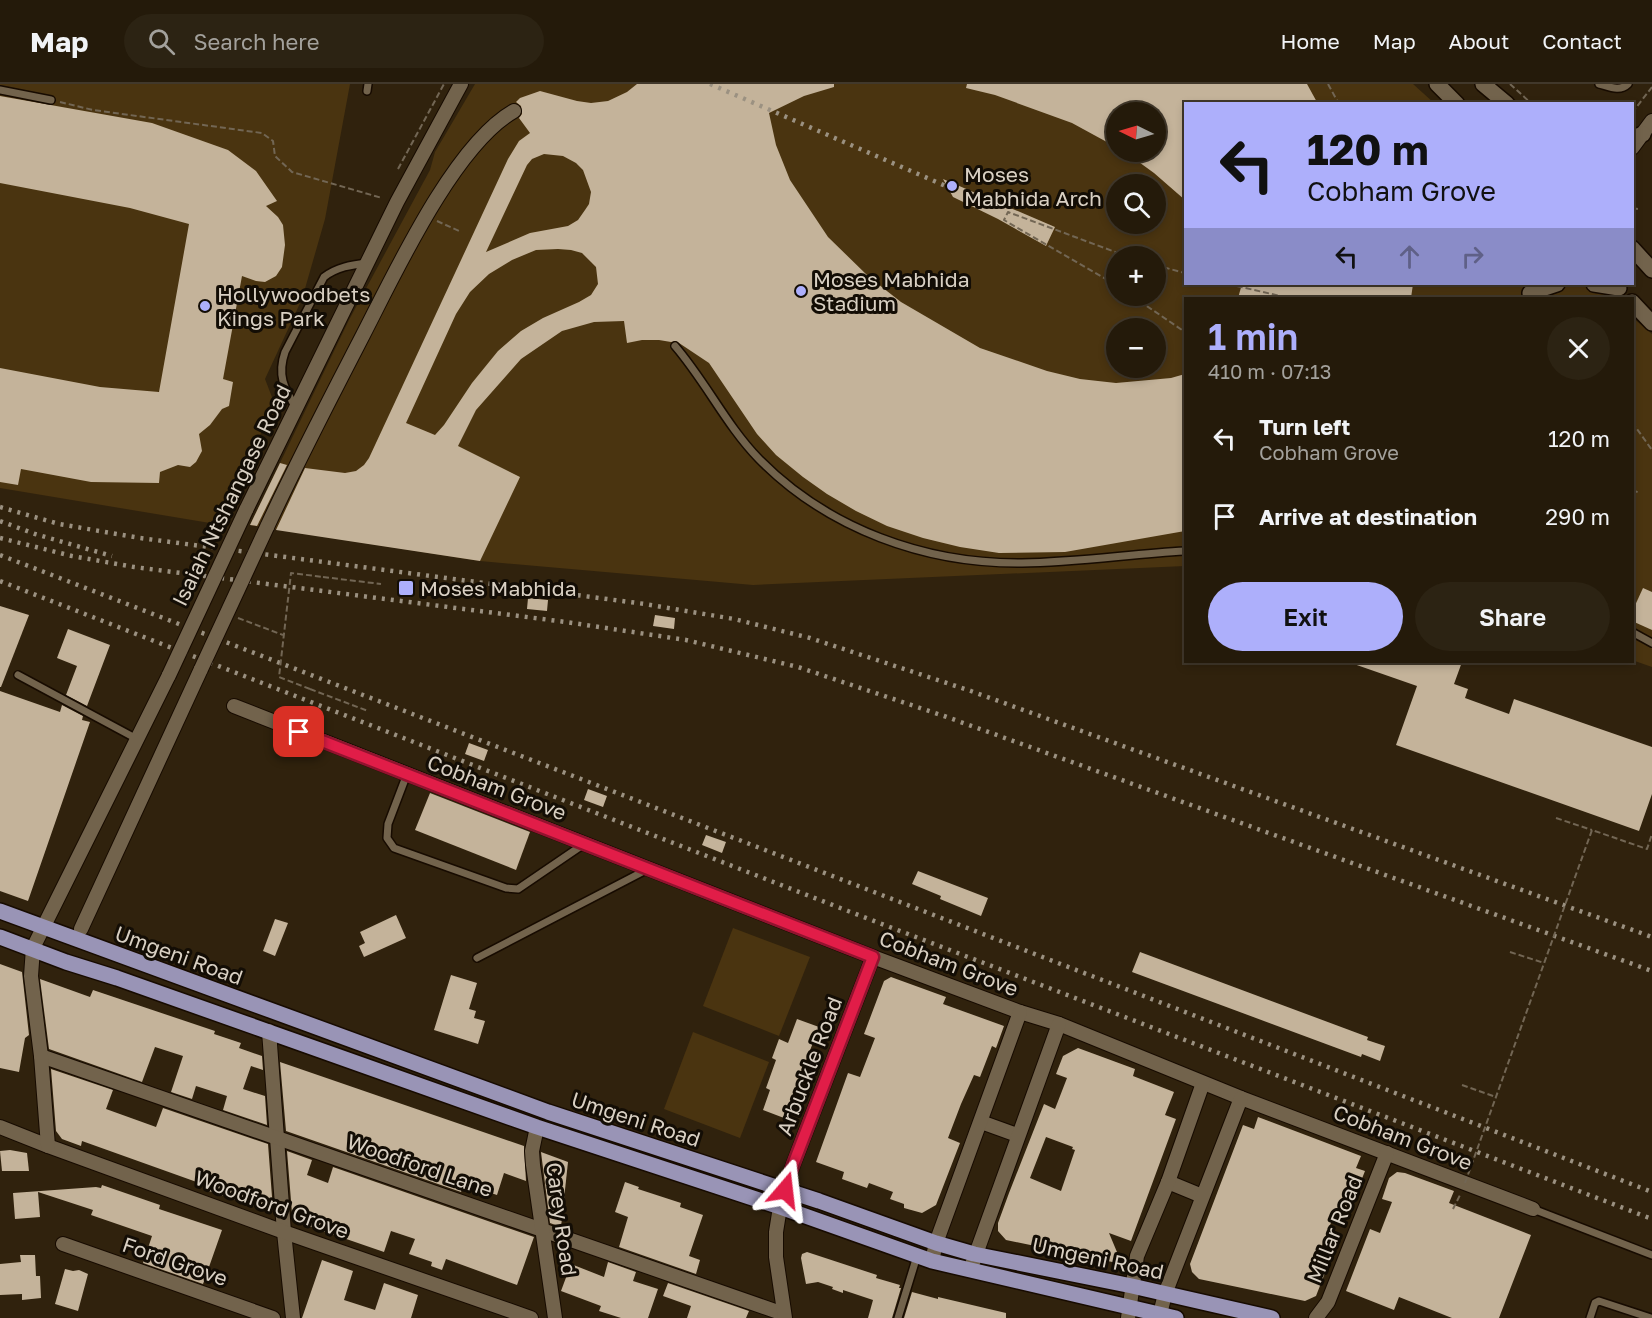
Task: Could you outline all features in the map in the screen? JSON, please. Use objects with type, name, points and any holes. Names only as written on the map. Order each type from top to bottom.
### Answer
[{"type":"main road","points":[[1437,84],[1454,102]]},
{"type":"main road","points":[[1483,84],[1498,102]]},
{"type":"main road","points":[[1483,84],[1505,102]]},
{"type":"main road","points":[[1634,248],[1652,270]]},
{"type":"main road","points":[[1531,292],[1554,285]]},
{"type":"main road","points":[[1598,285],[1621,290]]},
{"type":"main road","points":[[1634,304],[1652,323]]},
{"type":"main road","name":"Umgeni Road","points":[[0,911],[548,1112],[785,1190],[936,1243],[974,1254],[1132,1286],[1272,1318]]},
{"type":"main road","name":"Umgeni Road","points":[[0,937],[537,1127],[780,1207],[916,1256],[1129,1313],[1168,1317]]},
{"type":"street","name":"Isaiah Ntshangase Road","points":[[33,948],[170,675],[246,510],[397,202],[460,84]]},
{"type":"street","points":[[81,929],[306,444],[401,261],[427,216],[472,148],[498,121],[514,111]]},
{"type":"street","points":[[1637,136],[1652,121]]},
{"type":"street","name":"Cobham Grove","points":[[234,706],[873,957],[1020,1012],[1059,1024],[1241,1098],[1533,1209]]},
{"type":"street","points":[[33,948],[32,976],[48,1146]]},
{"type":"street","name":"Arbuckle Road","points":[[785,1316],[776,1257],[776,1232],[780,1207],[793,1165],[873,957]]},
{"type":"street","points":[[932,1261],[936,1243],[1020,1012]]},
{"type":"street","points":[[970,1271],[974,1254],[1059,1024]]},
{"type":"street","points":[[269,1031],[276,1137],[293,1318]]},
{"type":"street","name":"Woodford Lane","points":[[41,1056],[785,1316]]},
{"type":"street","points":[[1129,1313],[1137,1256],[1168,1182],[1203,1083]]},
{"type":"street","points":[[1168,1317],[1165,1294],[1241,1098]]},
{"type":"street","points":[[981,1122],[1017,1135]]},
{"type":"street","name":"Woodford Grove","points":[[0,1127],[284,1232],[531,1318]]},
{"type":"street","name":"Carey Road","points":[[537,1127],[532,1151],[555,1318]]},
{"type":"street","name":"Millar Road","points":[[1316,1318],[1328,1302],[1387,1153]]},
{"type":"street","points":[[1168,1182],[1202,1196]]},
{"type":"street","name":"Ford Grove","points":[[63,1244],[273,1318]]},
{"type":"lane","points":[[1599,84],[1616,89],[1622,89],[1628,84]]},
{"type":"lane","points":[[0,90],[51,100]]},
{"type":"lane","points":[[296,408],[284,390],[280,378],[280,364],[285,352],[324,277],[332,270],[367,263]]},
{"type":"lane","points":[[675,346],[693,367],[732,426],[778,477],[844,523],[880,538],[908,549],[975,561],[1020,563],[1184,551]]},
{"type":"lane","points":[[1634,633],[1652,643]]},
{"type":"lane","points":[[18,675],[137,739]]},
{"type":"lane","points":[[407,774],[388,824],[387,838],[394,848],[506,888],[518,889],[584,844]]},
{"type":"lane","points":[[477,958],[648,869]]},
{"type":"lane","name":"Cobham Grove","points":[[1533,1209],[1652,1255]]},
{"type":"lane","points":[[898,1318],[916,1256]]},
{"type":"lane","points":[[1590,1318],[1595,1303],[1599,1301],[1651,1318]]},
{"type":"path","points":[[1328,84],[1338,102]]},
{"type":"path","points":[[1510,84],[1530,102]]},
{"type":"path","points":[[1634,110],[1652,87]]},
{"type":"path","points":[[51,100],[93,110],[262,133],[273,141],[275,156],[292,172],[397,202]]},
{"type":"path","points":[[1634,208],[1638,209]]},
{"type":"path","points":[[1106,249],[1008,212],[1004,220],[1106,279]]},
{"type":"path","points":[[427,216],[459,231]]},
{"type":"path","points":[[1166,268],[1184,273]]},
{"type":"path","points":[[1232,285],[1285,297]]},
{"type":"path","points":[[1147,306],[1184,331]]},
{"type":"path","points":[[1634,425],[1652,450]]},
{"type":"path","points":[[1634,491],[1640,494]]},
{"type":"path","points":[[368,711],[279,677],[283,635],[291,573],[381,584]]},
{"type":"path","points":[[227,614],[283,635]]},
{"type":"path","points":[[1556,818],[1647,849],[1652,834]]},
{"type":"path","points":[[1465,1183],[1592,830]]},
{"type":"path","points":[[1510,951],[1544,963]]},
{"type":"path","points":[[1462,1085],[1496,1097]]},
{"type":"shaded area","points":[[0,84],[350,84],[325,219],[302,299],[265,379],[275,405],[216,524],[0,488]]},
{"type":"shaded area","points":[[475,84],[1413,84],[1433,102],[1184,102],[1184,285],[1601,285],[1612,297],[1184,297],[1184,566],[753,585],[480,561],[250,525],[349,320],[430,170],[435,152]]},
{"type":"shaded area","points":[[1634,319],[1652,334],[1652,667],[1634,661]]},
{"type":"shaded area","points":[[733,928],[810,957],[779,1036],[703,1006]]},
{"type":"shaded area","points":[[693,1032],[769,1062],[740,1138],[664,1109]]},
{"type":"building","points":[[637,84],[834,84],[834,87],[804,96],[769,113],[776,145],[790,180],[828,237],[869,277],[901,302],[980,348],[1047,371],[1080,379],[1116,383],[1171,378],[1184,374],[1184,531],[1065,552],[999,553],[960,547],[887,526],[827,494],[776,455],[757,434],[709,363],[676,341],[642,340],[627,343],[624,321],[594,322],[562,331],[521,359],[476,410],[458,446],[520,477],[480,561],[276,530],[305,468],[345,473],[356,471],[369,458],[508,159],[519,141],[530,133],[519,118],[522,114],[521,106],[516,102],[520,98],[540,91],[577,101],[591,103],[608,101],[627,92]],"holes":[[[544,154],[563,156],[583,170],[591,192],[589,204],[578,220],[568,226],[530,233],[486,252],[527,165],[532,159]],[[536,250],[571,250],[582,253],[596,267],[598,284],[591,295],[521,331],[498,351],[435,435],[406,423],[456,314],[470,292],[489,274],[512,260]]]},
{"type":"building","points":[[967,84],[1307,84],[1317,102],[1184,102],[1184,199],[1166,183],[1166,174],[1155,174],[1139,162],[1166,162],[1166,102],[1106,102],[1106,142],[1072,123],[995,95],[966,88]]},
{"type":"building","name":"Hollywoodbets Kings Park","points":[[0,96],[152,123],[228,150],[256,171],[277,201],[266,206],[283,225],[285,245],[282,267],[276,276],[265,282],[242,276],[223,379],[233,382],[229,406],[222,409],[210,425],[199,434],[202,451],[196,462],[190,467],[178,465],[160,472],[159,483],[91,482],[21,469],[18,485],[0,482],[0,368],[100,387],[159,392],[189,224],[130,208],[0,183]]},
{"type":"building","points":[[943,179],[1055,227],[1046,246],[953,197]]},
{"type":"building","points":[[1242,285],[1413,285],[1411,297],[1238,297]]},
{"type":"building","points":[[280,463],[287,465],[257,526],[250,525]]},
{"type":"building","points":[[1643,588],[1652,592],[1652,630],[1634,622],[1634,608]]},
{"type":"building","points":[[528,598],[548,600],[547,611],[527,609]]},
{"type":"building","points":[[0,606],[29,615],[1,687],[0,687]]},
{"type":"building","points":[[655,615],[675,618],[674,629],[653,626]]},
{"type":"building","points":[[68,629],[110,645],[87,706],[66,695],[77,666],[57,658]]},
{"type":"building","points":[[1351,663],[1462,663],[1454,684],[1468,689],[1465,698],[1509,714],[1514,699],[1652,747],[1652,794],[1639,831],[1396,745],[1417,686]]},
{"type":"building","points":[[0,691],[60,712],[62,705],[83,716],[82,720],[90,722],[28,901],[0,891]]},
{"type":"building","points":[[469,743],[488,750],[484,761],[465,754]]},
{"type":"building","points":[[588,789],[607,796],[603,807],[584,800]]},
{"type":"building","points":[[430,793],[530,832],[516,870],[415,830]]},
{"type":"building","points":[[706,835],[726,842],[722,853],[702,845]]},
{"type":"building","points":[[918,871],[988,898],[981,916],[940,899],[941,896],[912,884]]},
{"type":"building","points":[[396,915],[406,938],[364,957],[359,946],[365,943],[360,932]]},
{"type":"building","points":[[275,919],[288,923],[275,956],[263,951]]},
{"type":"building","points":[[1140,952],[1368,1037],[1367,1040],[1385,1046],[1380,1061],[1362,1054],[1361,1057],[1132,972]]},
{"type":"building","points":[[0,964],[22,972],[29,1035],[25,1038],[19,1072],[0,1068]]},
{"type":"building","points":[[451,975],[477,983],[469,1009],[476,1011],[474,1018],[485,1021],[478,1044],[434,1030]]},
{"type":"building","points":[[891,977],[946,997],[943,1004],[1004,1026],[996,1048],[992,1046],[980,1077],[974,1075],[948,1138],[960,1143],[936,1205],[922,1213],[904,1208],[904,1204],[890,1199],[893,1192],[869,1183],[867,1188],[842,1179],[844,1172],[816,1162],[848,1073],[860,1077],[875,1038],[864,1034],[884,981]]},
{"type":"building","points":[[40,979],[90,997],[93,990],[215,1031],[214,1034],[241,1043],[239,1048],[262,1056],[263,1070],[251,1066],[243,1089],[265,1096],[267,1125],[223,1110],[227,1096],[196,1086],[192,1099],[171,1092],[183,1056],[155,1047],[142,1082],[49,1049]]},
{"type":"building","points":[[797,1019],[819,1027],[784,1118],[763,1110],[770,1090],[766,1088],[776,1060],[772,1058],[779,1039],[788,1043]]},
{"type":"building","points":[[1078,1048],[1135,1069],[1133,1076],[1174,1092],[1165,1115],[1176,1119],[1131,1241],[1109,1233],[1122,1264],[1006,1240],[998,1231],[998,1223],[1044,1104],[1055,1109],[1067,1078],[1056,1074],[1063,1056]],"holes":[[[1046,1137],[1073,1147],[1072,1149],[1075,1150],[1061,1191],[1030,1178]]]},
{"type":"building","points":[[280,1062],[524,1146],[526,1181],[504,1173],[497,1195],[464,1184],[461,1192],[286,1131]]},
{"type":"building","points":[[51,1069],[113,1090],[106,1109],[156,1127],[163,1108],[268,1144],[273,1210],[271,1212],[203,1189],[205,1185],[82,1141],[81,1146],[62,1139],[56,1131]]},
{"type":"building","points":[[1258,1117],[1361,1156],[1356,1168],[1365,1171],[1346,1219],[1334,1215],[1318,1256],[1330,1260],[1316,1296],[1305,1301],[1199,1279],[1192,1272],[1190,1264],[1243,1125],[1254,1129]]},
{"type":"building","points":[[0,1151],[27,1153],[29,1171],[2,1171]]},
{"type":"building","points":[[287,1151],[312,1160],[307,1175],[328,1183],[333,1167],[534,1237],[517,1285],[446,1259],[442,1270],[431,1266],[432,1262],[409,1254],[415,1239],[391,1231],[384,1252],[297,1222],[292,1213]]},
{"type":"building","points":[[541,1152],[568,1162],[561,1227],[550,1223]]},
{"type":"building","points":[[1397,1172],[1454,1191],[1449,1203],[1531,1235],[1499,1318],[1452,1318],[1399,1297],[1394,1310],[1346,1291],[1370,1229],[1380,1233],[1392,1202],[1382,1199],[1389,1178]]},
{"type":"building","points":[[625,1182],[639,1187],[638,1189],[681,1203],[680,1207],[703,1215],[689,1256],[700,1260],[696,1274],[619,1247],[628,1217],[615,1212]]},
{"type":"building","points":[[102,1185],[160,1205],[159,1209],[222,1230],[203,1284],[143,1263],[152,1236],[91,1215],[93,1210],[38,1192],[40,1217],[15,1219],[13,1193],[101,1188]]},
{"type":"building","points":[[807,1252],[900,1285],[892,1318],[868,1318],[873,1300],[843,1290],[843,1293],[818,1282],[806,1284],[801,1258],[802,1254]]},
{"type":"building","points":[[20,1255],[35,1255],[36,1276],[40,1276],[41,1298],[22,1300],[22,1294],[0,1295],[0,1264],[21,1262]]},
{"type":"building","points":[[322,1260],[353,1271],[344,1300],[375,1310],[384,1283],[418,1295],[411,1318],[302,1318]]},
{"type":"building","points":[[608,1262],[636,1272],[633,1281],[658,1289],[648,1318],[621,1318],[599,1311],[601,1306],[561,1291],[571,1264],[604,1277]]},
{"type":"building","points":[[65,1269],[79,1270],[88,1274],[78,1311],[55,1304]]},
{"type":"building","points":[[668,1283],[749,1311],[746,1318],[687,1318],[691,1306],[663,1296]]},
{"type":"building","points":[[912,1292],[1006,1313],[1006,1318],[904,1318]]},
{"type":"railway","points":[[710,84],[948,187]]},
{"type":"railway","points":[[0,507],[59,524],[140,538],[645,604],[734,619],[810,638],[968,690],[1652,937]]},
{"type":"railway","points":[[0,521],[35,534],[112,556]]},
{"type":"railway","points":[[0,538],[72,556],[134,567],[566,622],[686,640],[798,667],[944,716],[1652,971]]},
{"type":"railway","points":[[0,555],[1652,1192]]},
{"type":"railway","points":[[0,581],[848,911],[1652,1219]]},
{"type":"place","name":"Moses Mabhida Arch","points":[[952,186]]},
{"type":"place","name":"Moses Mabhida Stadium","points":[[801,291]]},
{"type":"place","name":"Hollywoodbets Kings Park","points":[[205,306]]},
{"type":"place","name":"Moses Mabhida","points":[[406,588]]},
{"type":"route","points":[[299,732],[873,957],[785,1190]]}]
